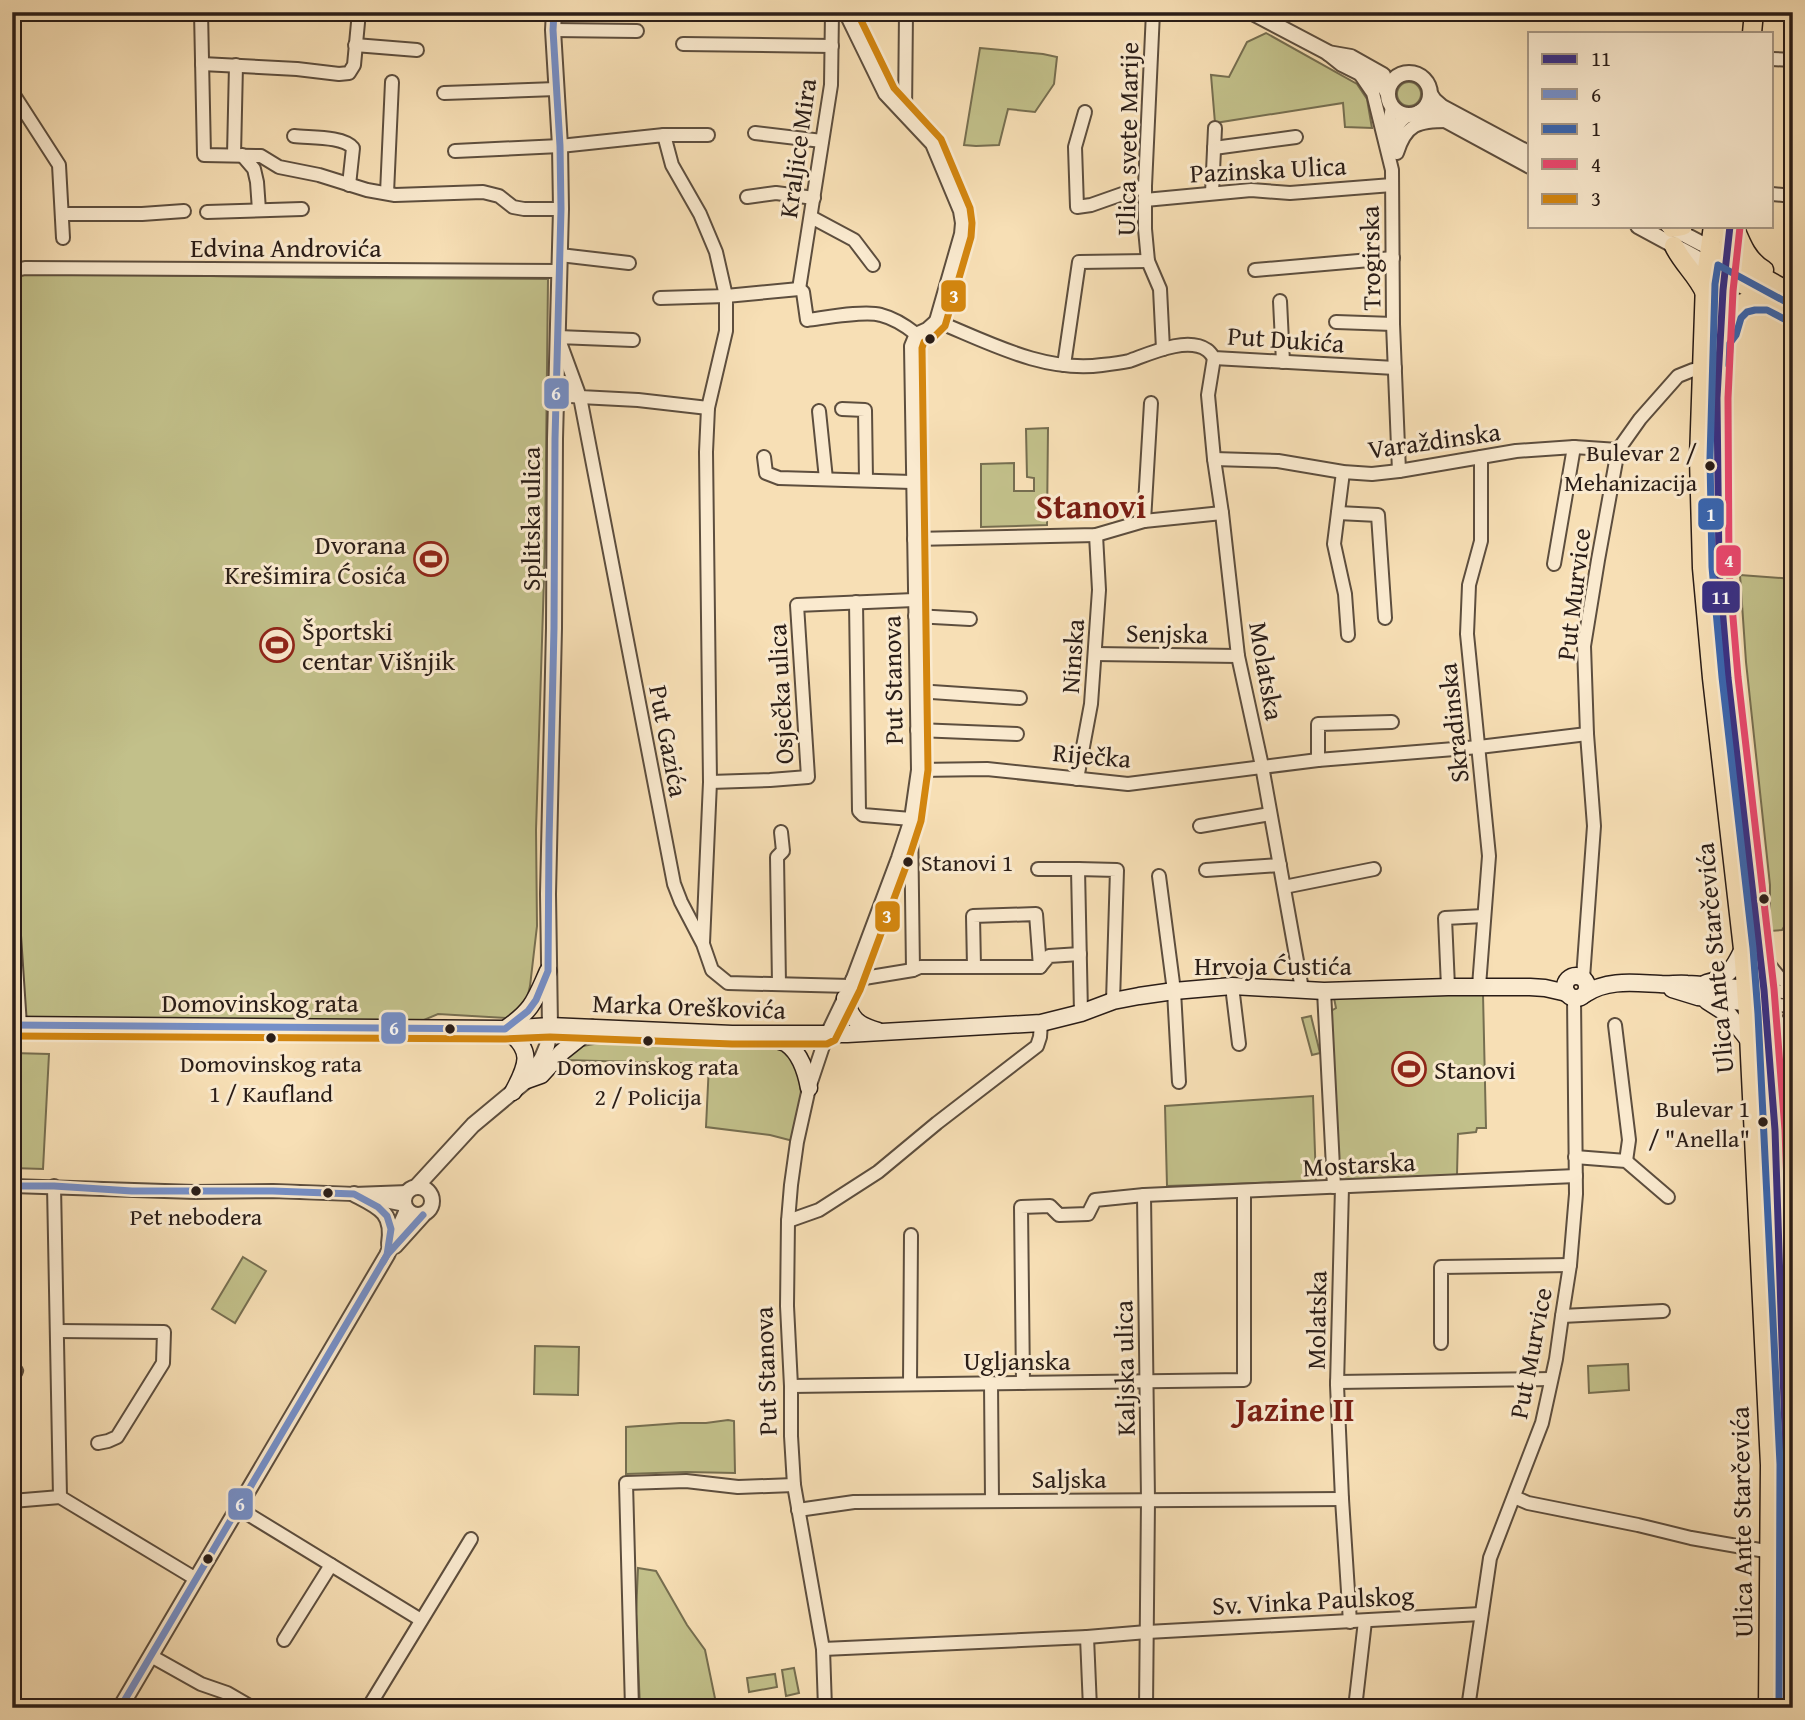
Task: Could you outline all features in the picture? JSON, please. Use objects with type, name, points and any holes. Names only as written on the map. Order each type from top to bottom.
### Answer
[{"type":"main road","points":[[1741,32],[1743,12]]},
{"type":"main road","points":[[1752,32],[1754,12]]},
{"type":"main road","name":"Ulica Ante Starčevića","points":[[1713,228],[1705,293],[1699,458],[1702,568],[1743,949],[1756,997]]},
{"type":"main road","name":"Ulica Ante Starčevića","points":[[1732,228],[1725,266],[1717,398],[1719,570],[1728,678],[1760,955],[1756,997],[1770,1465],[1768,1708]]},
{"type":"main road","points":[[1733,228],[1756,266],[1776,279],[1793,312]]},
{"type":"main road","points":[[1674,231],[1681,260],[1691,270],[1705,293]]},
{"type":"main road","points":[[1709,256],[1782,294]]},
{"type":"main road","points":[[1720,339],[1726,331],[1732,312],[1741,303],[1782,294]]},
{"type":"main road","points":[[1743,949],[1729,973],[1699,991],[1758,1042]]},
{"type":"main road","points":[[513,1092],[523,1073],[525,1054],[516,1037],[505,1029],[528,1011],[536,1000],[548,971]]},
{"type":"main road","name":"Hrvoja Ćustića","points":[[1041,1023],[1113,1001],[1174,991],[1232,986],[1302,989],[1324,997],[1448,987],[1545,988],[1647,982],[1756,997]]},
{"type":"main road","points":[[849,988],[849,1011],[856,1022],[863,1027],[883,1032]]},
{"type":"main road","points":[[827,1034],[1041,1023]]},
{"type":"main road","name":"Domovinskog rata","points":[[16,1025],[505,1029],[550,1026]]},
{"type":"main road","name":"Marka Oreškovića","points":[[550,1026],[750,1034],[827,1034]]},
{"type":"main road","points":[[527,1080],[547,1071],[562,1052],[592,1028]]},
{"type":"main road","points":[[750,1034],[787,1044],[800,1059],[809,1088]]},
{"type":"main road","name":"Ulica Ante Starčevića","points":[[1758,1042],[1774,1130],[1791,1553],[1787,1708]]},
{"type":"main road","points":[[12,1704],[18,1708]]},
{"type":"street","points":[[201,12],[204,155],[261,156],[279,167],[387,193],[415,195],[483,192],[499,196],[513,207],[561,209]]},
{"type":"street","points":[[202,64],[349,73],[354,65],[359,12]]},
{"type":"street","name":"Splitska ulica","points":[[413,1197],[459,1140],[527,1080],[542,1058],[550,1026],[549,829],[561,209],[554,12]]},
{"type":"street","points":[[660,298],[726,296],[799,289],[803,292],[807,320],[878,314],[916,334],[936,321],[961,234],[961,211],[932,144],[886,93],[845,12]]},
{"type":"street","points":[[905,114],[906,12]]},
{"type":"street","name":"Ulica svete Marije","points":[[1153,12],[1145,229],[1148,261],[1160,289],[1163,349]]},
{"type":"street","points":[[1251,12],[1273,17],[1308,44],[1327,52],[1351,57],[1385,76],[1408,73],[1419,76],[1427,84],[1434,100],[1442,107],[1528,153]]},
{"type":"street","name":"Kraljice Mira","points":[[799,289],[831,85],[832,16]]},
{"type":"street","points":[[553,30],[637,31]]},
{"type":"street","points":[[683,44],[832,46]]},
{"type":"street","points":[[355,45],[418,50]]},
{"type":"street","points":[[1327,52],[1342,64],[1374,79],[1385,88],[1397,111],[1431,113],[1528,165]]},
{"type":"street","points":[[1773,59],[1793,60]]},
{"type":"street","points":[[236,65],[238,155],[254,169],[259,211]]},
{"type":"street","points":[[1360,74],[1373,93],[1392,170]]},
{"type":"street","points":[[1385,143],[1393,80],[1398,76]]},
{"type":"street","points":[[387,193],[392,82]]},
{"type":"street","points":[[444,93],[556,89]]},
{"type":"street","points":[[12,92],[59,165],[63,238]]},
{"type":"street","points":[[1397,153],[1395,138],[1399,123],[1429,101],[1430,94]]},
{"type":"street","points":[[1084,111],[1075,147],[1077,207],[1091,205],[1145,186]]},
{"type":"street","points":[[1392,170],[1402,139],[1412,127],[1428,121],[1447,121]]},
{"type":"street","points":[[1212,193],[1214,128]]},
{"type":"street","points":[[755,133],[822,141]]},
{"type":"street","points":[[664,135],[672,165],[700,214],[716,252],[726,296],[726,331],[708,408],[706,452],[710,782],[704,944]]},
{"type":"street","points":[[455,151],[560,146],[664,135],[708,135]]},
{"type":"street","points":[[294,136],[351,144],[353,148],[349,185]]},
{"type":"street","points":[[1214,148],[1296,136]]},
{"type":"street","name":"Trogirska","points":[[1392,170],[1399,471]]},
{"type":"street","name":"Pazinska Ulica","points":[[1145,200],[1251,190],[1290,193],[1392,184]]},
{"type":"street","points":[[747,198],[776,193],[814,198]]},
{"type":"street","points":[[1773,194],[1793,197]]},
{"type":"street","points":[[207,212],[302,209]]},
{"type":"street","points":[[63,214],[184,211]]},
{"type":"street","points":[[811,217],[854,240],[873,265]]},
{"type":"street","points":[[1652,228],[1674,231],[1709,256]]},
{"type":"street","points":[[560,255],[629,262]]},
{"type":"street","points":[[1255,270],[1393,258]]},
{"type":"street","points":[[1064,365],[1079,262],[1148,261]]},
{"type":"street","name":"Edvina Androvića","points":[[12,271],[25,268],[559,271]]},
{"type":"street","points":[[1280,301],[1283,362]]},
{"type":"street","name":"Put Dukića","points":[[936,321],[1031,359],[1064,365],[1098,366],[1125,362],[1163,349],[1191,345],[1205,348],[1214,358],[1395,368]]},
{"type":"street","points":[[1336,322],[1394,324]]},
{"type":"street","name":"Put Stanova","points":[[825,1708],[823,1649],[794,1485],[787,1306],[788,1221],[795,1156],[809,1088],[827,1034],[849,988],[911,819],[918,770],[911,346],[916,334]]},
{"type":"street","points":[[558,337],[633,340]]},
{"type":"street","name":"Put Gazića","points":[[558,337],[580,397],[674,884],[704,944],[712,970],[727,983],[849,988],[920,967],[1040,967]]},
{"type":"street","name":"Molatska","points":[[1214,358],[1208,395],[1238,656],[1262,766],[1302,989]]},
{"type":"street","name":"Put Murvice","points":[[1468,1708],[1490,1558],[1542,1423],[1552,1379],[1570,1265],[1576,1176],[1575,986],[1584,949],[1594,826],[1584,646],[1598,560],[1618,450],[1640,419],[1678,376],[1693,370],[1702,371]]},
{"type":"street","points":[[556,394],[708,408]]},
{"type":"street","points":[[1144,521],[1151,403]]},
{"type":"street","points":[[842,410],[865,410],[866,480]]},
{"type":"street","points":[[819,411],[826,479]]},
{"type":"street","points":[[1555,564],[1574,447]]},
{"type":"street","name":"Varaždinska","points":[[1214,459],[1278,461],[1372,474],[1516,451],[1574,447],[1618,450]]},
{"type":"street","points":[[764,457],[766,473],[779,478],[912,482]]},
{"type":"street","name":"Skradinska","points":[[1479,986],[1489,856],[1467,634],[1469,585],[1480,541],[1481,457]]},
{"type":"street","points":[[1343,472],[1334,544],[1345,594],[1348,635]]},
{"type":"street","points":[[914,540],[1096,534],[1144,521],[1222,513]]},
{"type":"street","points":[[1338,513],[1378,515],[1385,618]]},
{"type":"street","name":"Ninska","points":[[1077,779],[1091,704],[1095,654],[1099,590],[1096,534]]},
{"type":"street","name":"Osječka ulica","points":[[710,782],[808,777],[797,605],[914,600]]},
{"type":"street","points":[[856,602],[859,811],[863,815],[911,819],[913,970]]},
{"type":"street","points":[[915,616],[970,619]]},
{"type":"street","name":"Senjska","points":[[1095,654],[1238,656]]},
{"type":"street","points":[[917,691],[1020,698]]},
{"type":"street","points":[[1318,760],[1318,724],[1392,722]]},
{"type":"street","points":[[917,730],[1017,734]]},
{"type":"street","name":"Riječka","points":[[918,770],[987,769],[1128,784],[1262,766],[1479,747],[1587,734]]},
{"type":"street","points":[[1200,826],[1270,814]]},
{"type":"street","points":[[779,984],[777,857],[783,851],[781,832]]},
{"type":"street","points":[[1206,870],[1280,865]]},
{"type":"street","points":[[1038,869],[1117,870],[1113,1001]]},
{"type":"street","points":[[1078,869],[1080,1013]]},
{"type":"street","points":[[1284,887],[1374,869]]},
{"type":"street","points":[[1159,876],[1174,991],[1179,1082]]},
{"type":"street","points":[[12,906],[16,1025]]},
{"type":"street","points":[[974,967],[973,916],[1036,914],[1040,967]]},
{"type":"street","points":[[1448,987],[1445,918],[1484,916]]},
{"type":"street","points":[[1040,967],[1049,956],[1080,954]]},
{"type":"street","points":[[1760,955],[1779,977],[1793,986]]},
{"type":"street","points":[[1232,986],[1239,1044]]},
{"type":"street","points":[[1756,997],[1793,993]]},
{"type":"street","name":"Molatska","points":[[1324,997],[1338,1187],[1337,1382],[1350,1622]]},
{"type":"street","points":[[1756,997],[1793,1006]]},
{"type":"street","points":[[1758,1042],[1793,1015]]},
{"type":"street","points":[[788,1221],[819,1210],[878,1172],[1037,1046],[1041,1023]]},
{"type":"street","points":[[1615,1025],[1629,1140],[1626,1161]]},
{"type":"street","points":[[1575,1157],[1626,1161],[1668,1197]]},
{"type":"street","name":"Mostarska","points":[[1023,1383],[1021,1207],[1050,1206],[1059,1215],[1087,1214],[1095,1200],[1144,1195],[1576,1176]]},
{"type":"street","points":[[12,1186],[132,1191],[431,1196],[432,1205],[427,1213],[387,1255]]},
{"type":"street","points":[[54,1186],[60,1497]]},
{"type":"street","name":"Ugljanska","points":[[791,1386],[1244,1380],[1244,1192]]},
{"type":"street","points":[[354,1194],[378,1207],[387,1216],[391,1229],[387,1255]]},
{"type":"street","name":"Kaljska ulica","points":[[1144,1195],[1148,1500],[1146,1708]]},
{"type":"street","points":[[413,1197],[414,1215],[423,1215]]},
{"type":"street","points":[[120,1708],[387,1255],[413,1197]]},
{"type":"street","points":[[910,1384],[911,1235]]},
{"type":"street","points":[[1441,1343],[1441,1267],[1570,1265]]},
{"type":"street","points":[[1562,1316],[1662,1311]]},
{"type":"street","points":[[58,1331],[164,1332],[163,1363],[117,1437],[98,1443]]},
{"type":"street","points":[[1337,1382],[1552,1379]]},
{"type":"street","points":[[991,1383],[992,1500]]},
{"type":"street","points":[[632,1708],[626,1483],[686,1481],[738,1487],[794,1485]]},
{"type":"street","points":[[12,1501],[60,1497],[196,1579]]},
{"type":"street","points":[[1514,1497],[1528,1503],[1691,1538],[1769,1552],[1791,1553]]},
{"type":"street","name":"Saljska","points":[[798,1510],[854,1502],[1342,1499]]},
{"type":"street","points":[[238,1508],[421,1620]]},
{"type":"street","points":[[368,1708],[471,1539]]},
{"type":"street","points":[[284,1640],[331,1565]]},
{"type":"street","name":"Sv. Vinka Paulskog","points":[[823,1649],[1481,1614]]},
{"type":"street","points":[[1354,1708],[1365,1621]]},
{"type":"street","points":[[1087,1637],[1090,1708]]},
{"type":"street","points":[[151,1656],[201,1684],[227,1693],[253,1708]]},
{"type":"shaded area","points":[[1266,33],[1357,84],[1367,99],[1372,128],[1345,127],[1343,103],[1215,123],[1211,75],[1229,77],[1247,42]]},
{"type":"shaded area","points":[[980,48],[1057,57],[1054,84],[1035,112],[1008,109],[999,145],[964,145]]},
{"type":"shaded area","points":[[1409,82],[1420,89],[1421,94],[1414,105],[1409,106],[1398,99],[1397,94],[1404,83]]},
{"type":"shaded area","name":"Športski centar Višnjik","points":[[23,273],[548,279],[545,547],[536,830],[537,926],[530,986],[522,1008],[506,1018],[438,1014],[405,1028],[20,1025],[12,900],[12,280]]},
{"type":"shaded area","points":[[1048,428],[1047,525],[981,527],[981,464],[1014,463],[1014,491],[1034,491],[1034,478],[1027,477],[1026,429]]},
{"type":"shaded area","points":[[1740,575],[1793,579],[1793,913],[1782,930],[1770,931],[1770,885],[1746,662]]},
{"type":"shaded area","name":"Stanovi","points":[[1483,994],[1486,1128],[1458,1134],[1457,1175],[1337,1180],[1331,1011],[1336,1008],[1334,998]]},
{"type":"shaded area","points":[[1311,1016],[1320,1053],[1312,1055],[1302,1018]]},
{"type":"shaded area","points":[[750,1034],[795,1046],[803,1108],[797,1142],[770,1135],[706,1127],[709,1064],[563,1060],[577,1047],[622,1039]]},
{"type":"shaded area","points":[[12,1053],[49,1054],[43,1169],[12,1168]]},
{"type":"shaded area","points":[[1313,1096],[1316,1181],[1167,1186],[1165,1106]]},
{"type":"shaded area","points":[[243,1257],[266,1271],[235,1323],[212,1309]]},
{"type":"shaded area","points":[[535,1346],[579,1347],[578,1395],[534,1394]]},
{"type":"shaded area","points":[[1628,1364],[1629,1390],[1589,1393],[1588,1366]]},
{"type":"shaded area","points":[[734,1421],[735,1473],[626,1474],[626,1427]]},
{"type":"shaded area","points":[[638,1568],[656,1571],[687,1625],[705,1650],[717,1708],[640,1708],[636,1614]]},
{"type":"shaded area","points":[[794,1668],[799,1693],[786,1696],[782,1670]]},
{"type":"shaded area","points":[[775,1674],[777,1687],[749,1692],[747,1678]]},
{"type":"transit line","name":"6","points":[[12,1025],[505,1029],[528,1011],[536,1000],[548,971],[561,209],[554,12]]},
{"type":"transit line","name":"3","points":[[12,1036],[550,1037],[732,1044],[827,1044],[835,1040],[860,990],[921,821],[928,770],[922,348],[924,342],[933,338],[945,326],[971,237],[972,223],[970,208],[941,139],[894,88],[857,12]]},
{"type":"transit line","name":"11","points":[[1730,228],[1723,290],[1717,398],[1719,570],[1728,678],[1764,990],[1775,1130],[1789,1553],[1787,1708]]},
{"type":"transit line","name":"4","points":[[1740,228],[1733,291],[1728,398],[1729,570],[1738,677],[1774,989],[1785,1130],[1793,1349]]},
{"type":"transit line","name":"1","points":[[1779,1708],[1780,1464],[1758,1014],[1712,567],[1710,458],[1715,284],[1718,265],[1788,303]]},
{"type":"transit line","name":"1","points":[[1729,365],[1730,343],[1736,335],[1741,318],[1747,312],[1767,310],[1788,321]]},
{"type":"transit line","name":"6","points":[[12,1186],[132,1191],[354,1194],[378,1207],[387,1216],[391,1229],[387,1255],[120,1708]]},
{"type":"transit line","name":"6","points":[[383,1262],[423,1215]]},
{"type":"place","name":"Bulevar 2 / Mehanizacija","points":[[1710,466]]},
{"type":"place","name":"Dvorana Krešimira Ćosića","points":[[431,559]]},
{"type":"place","name":"Športski centar Višnjik","points":[[277,645]]},
{"type":"place","name":"Stanovi 1","points":[[908,862]]},
{"type":"place","name":"Domovinskog rata 1 / Kaufland","points":[[271,1038]]},
{"type":"place","name":"Domovinskog rata 2 / Policija","points":[[648,1041]]},
{"type":"place","name":"Stanovi","points":[[1409,1069]]},
{"type":"place","name":"Bulevar 1 / \"Anella\"","points":[[1763,1122]]},
{"type":"place","name":"Pet nebodera","points":[[196,1191]]},
{"type":"district","name":"Stanovi","points":[[1091,506]]},
{"type":"district","name":"Jazine II","points":[[1295,1409]]}]
